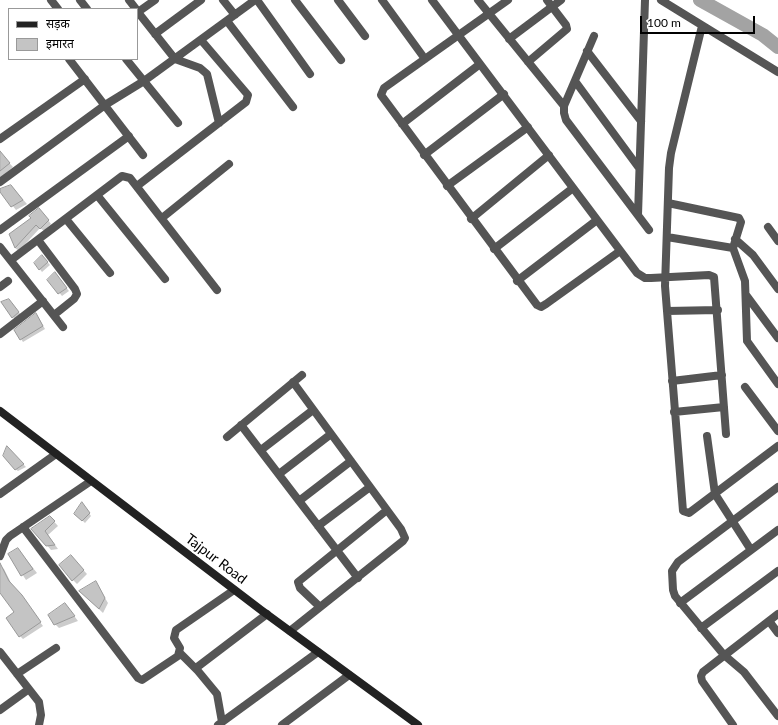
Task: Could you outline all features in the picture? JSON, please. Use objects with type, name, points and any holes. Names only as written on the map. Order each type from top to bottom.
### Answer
[{"type":"main road","name":"Tajpur Road","points":[[0,411],[234,590],[418,725]]},
{"type":"street","points":[[51,0],[57,8]]},
{"type":"street","points":[[80,0],[86,8]]},
{"type":"street","points":[[129,0],[135,8]]},
{"type":"street","points":[[138,9],[155,0]]},
{"type":"street","points":[[155,34],[201,0]]},
{"type":"street","points":[[223,0],[235,15]]},
{"type":"street","points":[[0,182],[105,105],[144,81],[256,0],[310,74]]},
{"type":"street","points":[[294,0],[341,60]]},
{"type":"street","points":[[338,0],[366,36]]},
{"type":"street","points":[[382,0],[425,58]]},
{"type":"street","points":[[432,0],[640,276],[645,278],[709,275],[714,277],[718,310],[726,434]]},
{"type":"street","points":[[478,0],[564,106]]},
{"type":"street","points":[[508,0],[384,88],[381,93],[382,98],[517,281],[537,305],[541,307],[620,251]]},
{"type":"street","points":[[509,39],[550,3],[561,0]]},
{"type":"street","points":[[638,215],[645,0]]},
{"type":"street","points":[[661,0],[778,72]]},
{"type":"street","points":[[528,62],[567,29],[566,24],[550,3]]},
{"type":"street","points":[[138,11],[175,59],[200,68],[206,74],[219,123]]},
{"type":"street","points":[[227,21],[293,107]]},
{"type":"street","points":[[702,26],[671,153],[665,278],[674,412],[683,511],[689,513],[778,446]]},
{"type":"street","points":[[594,36],[564,106],[564,113],[566,120],[649,230]]},
{"type":"street","points":[[137,186],[246,102],[248,95],[202,40]]},
{"type":"street","points":[[587,51],[641,121]]},
{"type":"street","points":[[70,60],[143,155]]},
{"type":"street","points":[[127,60],[178,123]]},
{"type":"street","points":[[402,124],[480,64]]},
{"type":"street","points":[[0,139],[85,79]]},
{"type":"street","points":[[575,81],[639,168]]},
{"type":"street","points":[[424,155],[504,94]]},
{"type":"street","points":[[446,186],[528,127]]},
{"type":"street","points":[[0,230],[129,136]]},
{"type":"street","points":[[471,219],[549,155]]},
{"type":"street","points":[[162,218],[229,164]]},
{"type":"street","points":[[11,260],[122,176],[130,178],[137,186],[217,290]]},
{"type":"street","points":[[494,249],[573,188]]},
{"type":"street","points":[[98,195],[165,279]]},
{"type":"street","points":[[668,203],[736,216],[741,222],[733,248],[742,271],[746,295],[747,341],[778,384]]},
{"type":"street","points":[[66,219],[110,273]]},
{"type":"street","points":[[517,281],[597,220]]},
{"type":"street","points":[[768,227],[778,241]]},
{"type":"street","points":[[667,237],[733,248]]},
{"type":"street","points":[[735,238],[753,255],[778,289]]},
{"type":"street","points":[[38,240],[75,289],[77,294],[74,299],[54,315]]},
{"type":"street","points":[[0,247],[63,327]]},
{"type":"street","points":[[0,287],[8,281]]},
{"type":"street","points":[[746,295],[778,338]]},
{"type":"street","points":[[0,334],[43,301]]},
{"type":"street","points":[[667,311],[718,310]]},
{"type":"street","points":[[227,437],[302,375]]},
{"type":"street","points":[[672,381],[722,375]]},
{"type":"street","points":[[290,631],[404,541],[405,538],[387,510],[293,382]]},
{"type":"street","points":[[745,387],[778,432]]},
{"type":"street","points":[[674,412],[724,407]]},
{"type":"street","points":[[261,450],[313,410]]},
{"type":"street","points":[[241,425],[358,578]]},
{"type":"street","points":[[279,474],[331,434]]},
{"type":"street","points":[[707,436],[714,494],[751,550]]},
{"type":"street","points":[[0,494],[56,454]]},
{"type":"street","points":[[299,501],[351,461]]},
{"type":"street","points":[[0,556],[6,540],[91,481]]},
{"type":"street","points":[[318,526],[370,487]]},
{"type":"street","points":[[778,487],[674,566],[672,571],[673,590],[680,603],[724,655],[744,672],[778,716]]},
{"type":"street","points":[[320,607],[300,588],[298,582],[387,510]]},
{"type":"street","points":[[23,527],[138,678],[142,680],[146,679],[180,653]]},
{"type":"street","points":[[680,603],[778,530]]},
{"type":"street","points":[[701,628],[778,571]]},
{"type":"street","points":[[220,724],[217,694],[196,668],[180,653],[180,648],[174,638],[176,630],[234,590]]},
{"type":"street","points":[[196,668],[266,614]]},
{"type":"street","points":[[733,725],[702,682],[701,676],[703,672],[724,655],[778,614]]},
{"type":"street","points":[[769,621],[778,633]]},
{"type":"street","points":[[17,674],[56,648]]},
{"type":"street","points":[[220,724],[318,652]]},
{"type":"street","points":[[1,655],[29,689],[41,708],[39,725]]},
{"type":"street","points":[[282,725],[349,675]]},
{"type":"street","points":[[0,710],[29,689]]},
{"type":"building","points":[[0,151],[10,163],[0,171]]},
{"type":"building","points":[[11,185],[23,200],[11,207],[0,192],[0,189]]},
{"type":"building","points":[[39,208],[49,220],[40,229],[36,225],[15,248],[9,234],[31,218],[29,216]]},
{"type":"building","points":[[42,255],[48,262],[39,270],[34,263]]},
{"type":"building","points":[[55,272],[67,288],[58,294],[47,280]]},
{"type":"building","points":[[9,299],[19,312],[12,318],[1,302]]},
{"type":"building","points":[[36,313],[43,326],[20,340],[14,330]]},
{"type":"building","points":[[7,446],[24,464],[15,470],[3,456]]},
{"type":"building","points":[[82,502],[90,513],[82,521],[74,514]]},
{"type":"building","points":[[50,516],[55,521],[45,531],[55,545],[46,546],[31,529]]},
{"type":"building","points":[[18,548],[33,569],[21,576],[8,554]]},
{"type":"building","points":[[71,555],[84,570],[72,581],[59,565]]},
{"type":"building","points":[[0,563],[9,581],[22,595],[41,622],[19,637],[6,618],[14,612],[0,593]]},
{"type":"building","points":[[96,581],[105,598],[99,609],[79,591]]},
{"type":"building","points":[[65,603],[75,616],[54,625],[48,615]]},
{"type":"waterway","points":[[700,0],[763,35],[778,47]]}]
